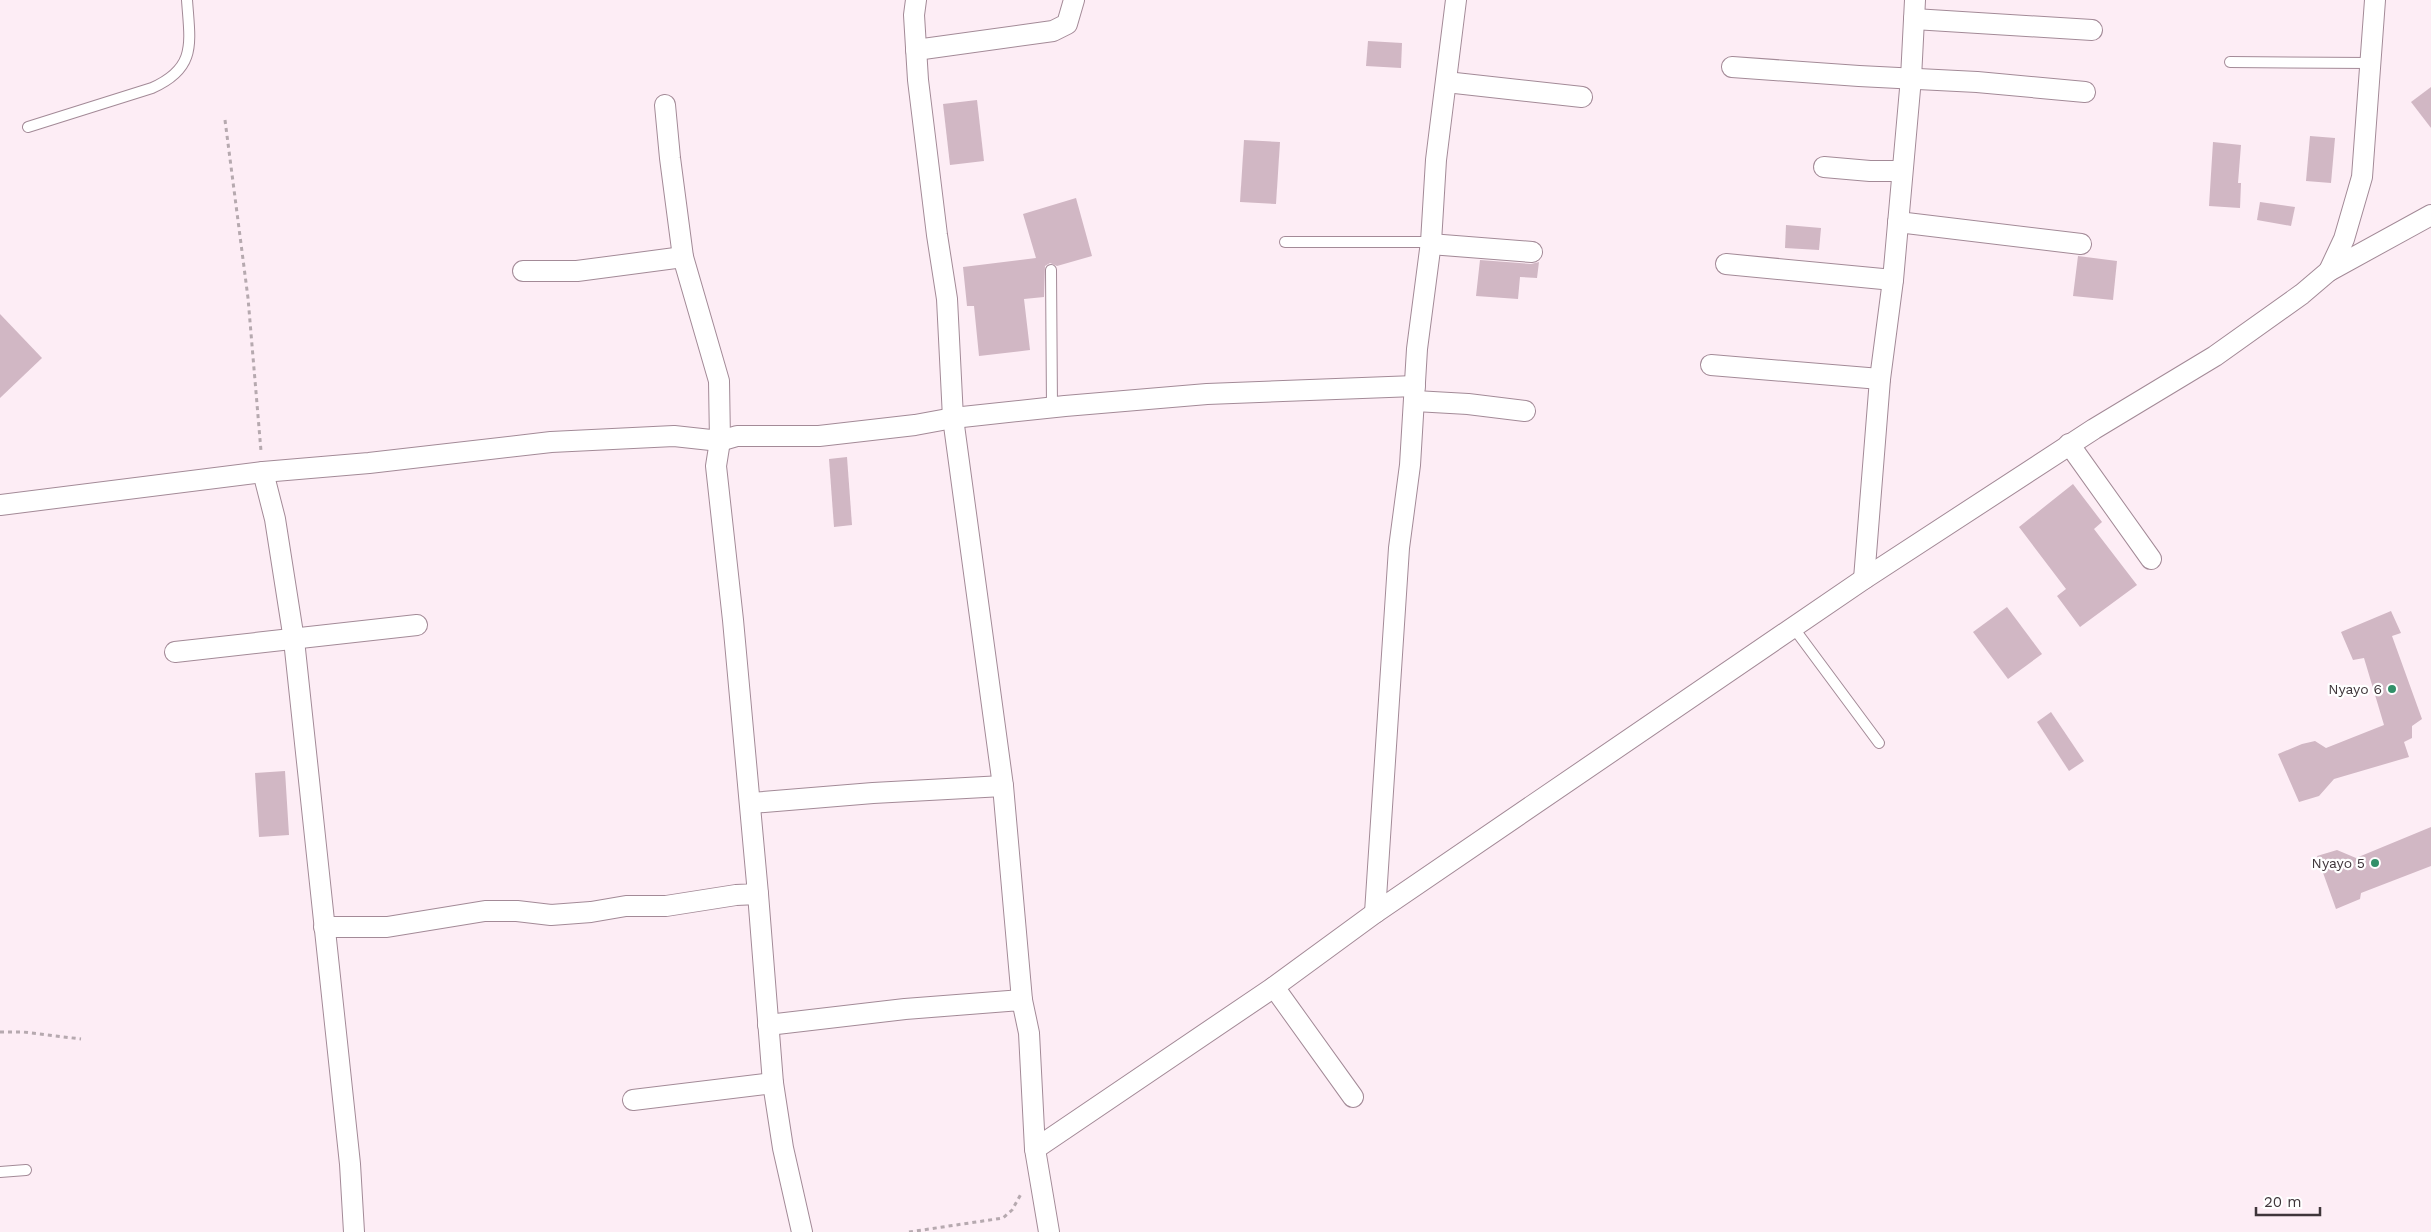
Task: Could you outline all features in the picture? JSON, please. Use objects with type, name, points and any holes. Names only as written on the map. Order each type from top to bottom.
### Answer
[{"type":"street","points":[[916,0],[916,50],[936,235],[947,299],[954,418],[1003,786],[1022,1000],[1029,1034],[1036,1148],[1049,1232]]},
{"type":"street","points":[[916,50],[1053,30],[1067,24],[1074,0]]},
{"type":"street","points":[[1375,913],[1399,548],[1410,465],[1424,278],[1430,243],[1436,160],[1456,0]]},
{"type":"street","points":[[2329,271],[2344,239],[2362,177],[2375,0]]},
{"type":"street","points":[[1864,578],[1880,379],[1893,280],[1911,78],[1914,9],[2092,30]]},
{"type":"street","points":[[1732,67],[1977,82],[2085,92]]},
{"type":"street","points":[[1446,82],[1582,97]]},
{"type":"street","points":[[666,105],[670,158],[683,257],[719,381],[720,441],[716,466],[751,803],[773,1083],[783,1148],[802,1232]]},
{"type":"street","points":[[1824,167],[1902,172]]},
{"type":"street","points":[[1036,1148],[1274,987],[1375,913],[1864,578],[2069,444],[2214,356],[2302,294],[2329,271],[2431,215]]},
{"type":"street","points":[[1898,222],[2081,244]]},
{"type":"street","points":[[1430,243],[1532,252]]},
{"type":"street","points":[[524,270],[576,271],[683,257]]},
{"type":"street","points":[[1726,264],[1893,280]]},
{"type":"street","points":[[1711,365],[1880,379]]},
{"type":"street","points":[[0,506],[263,472],[369,463],[552,442],[674,436],[720,441],[737,436],[819,436],[915,425],[954,418],[1207,394],[1415,393],[1468,404],[1525,411]]},
{"type":"street","points":[[2069,444],[2151,559]]},
{"type":"street","points":[[263,472],[275,519],[294,640],[350,1164],[354,1232]]},
{"type":"street","points":[[175,652],[417,625]]},
{"type":"street","points":[[751,803],[1003,786]]},
{"type":"street","points":[[324,927],[387,927],[485,911],[517,911],[551,915],[591,912],[626,906],[666,906],[736,894],[758,894]]},
{"type":"street","points":[[1274,987],[1353,1097]]},
{"type":"street","points":[[768,1025],[905,1009],[1022,1000]]},
{"type":"street","points":[[633,1100],[773,1083]]},
{"type":"lane","points":[[28,127],[152,88],[172,79],[182,67],[189,48],[187,0]]},
{"type":"lane","points":[[2230,62],[2370,62]]},
{"type":"lane","points":[[1285,242],[1430,243]]},
{"type":"lane","points":[[1051,270],[1052,408]]},
{"type":"lane","points":[[1793,627],[1879,743]]},
{"type":"lane","points":[[0,1172],[26,1170]]},
{"type":"path","points":[[225,120],[248,298],[263,472]]},
{"type":"path","points":[[0,1032],[80,1039]]},
{"type":"path","points":[[908,1232],[1003,1218],[1012,1210],[1022,1191]]},
{"type":"building","points":[[1368,41],[1402,43],[1401,68],[1366,66]]},
{"type":"building","points":[[2431,87],[2431,128],[2411,102]]},
{"type":"building","points":[[977,100],[984,161],[950,165],[943,104]]},
{"type":"building","points":[[2310,136],[2335,138],[2331,183],[2306,181]]},
{"type":"building","points":[[1244,140],[1280,142],[1276,204],[1240,202]]},
{"type":"building","points":[[2213,142],[2241,145],[2238,183],[2241,183],[2240,208],[2209,206]]},
{"type":"building","points":[[1076,198],[1092,256],[1057,266],[1050,263],[1045,266],[1044,297],[1024,299],[1030,350],[979,356],[974,306],[967,306],[963,267],[1036,258],[1023,214]]},
{"type":"building","points":[[2260,202],[2295,207],[2291,226],[2257,220]]},
{"type":"building","points":[[1786,225],[1821,228],[1819,250],[1785,248]]},
{"type":"building","points":[[2078,256],[2117,261],[2113,300],[2073,296]]},
{"type":"building","points":[[1480,260],[1531,264],[1539,262],[1537,278],[1520,277],[1518,299],[1476,296]]},
{"type":"building","points":[[0,314],[42,358],[0,398]]},
{"type":"building","points":[[847,457],[852,525],[834,527],[829,459]]},
{"type":"building","points":[[2073,484],[2102,522],[2094,529],[2137,585],[2080,627],[2057,596],[2066,589],[2019,527]]},
{"type":"building","points":[[2007,607],[2042,654],[2008,679],[1973,632]]},
{"type":"building","name":"Nyayo 6","points":[[2391,611],[2401,633],[2392,636],[2422,719],[2412,726],[2412,738],[2404,742],[2409,757],[2334,779],[2319,796],[2299,802],[2278,754],[2315,741],[2326,748],[2384,725],[2364,658],[2353,660],[2341,632]]},
{"type":"building","points":[[2051,712],[2084,761],[2069,771],[2037,722]]},
{"type":"building","points":[[285,771],[289,835],[259,837],[255,773]]},
{"type":"building","name":"Nyayo 5","points":[[2431,827],[2431,866],[2361,893],[2360,899],[2336,909],[2317,856],[2337,850],[2356,858]]},
{"type":"place","name":"Nyayo 6","points":[[2392,689]]},
{"type":"place","name":"Nyayo 5","points":[[2375,863]]}]
